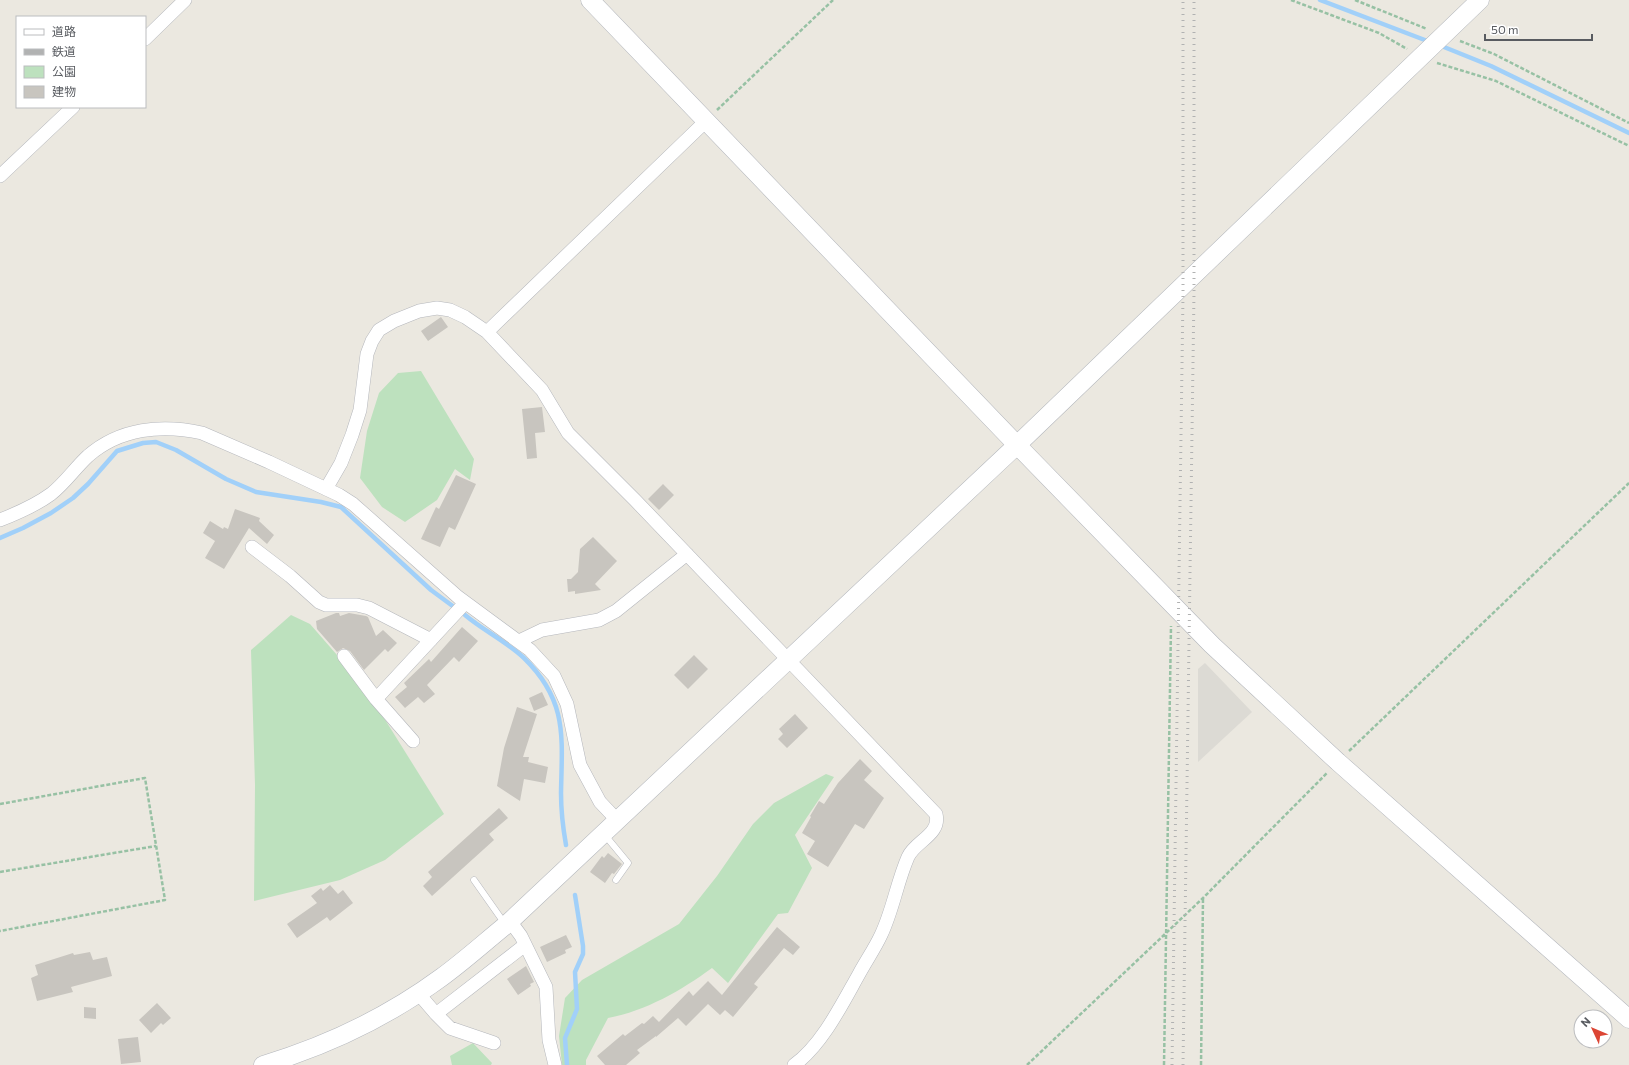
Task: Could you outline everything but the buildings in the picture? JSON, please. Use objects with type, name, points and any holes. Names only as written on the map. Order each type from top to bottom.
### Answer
[{"type":"street","points":[[146,37],[186,0]]},
{"type":"street","points":[[590,0],[1017,445],[1212,645],[1338,762],[1629,1019]]},
{"type":"street","points":[[263,1065],[343,1034],[394,1008],[442,976],[508,923],[1017,445],[1480,0]]},
{"type":"street","points":[[0,176],[72,108]]},
{"type":"street","points":[[486,332],[706,121]]},
{"type":"street","points":[[326,489],[341,462],[352,435],[360,410],[367,354],[372,341],[379,330],[394,321],[419,311],[437,308],[450,310],[465,317],[486,332],[542,390],[568,433],[687,554],[936,814],[937,819],[934,830],[909,856],[881,935],[838,1012],[814,1046],[802,1060],[794,1065]]},
{"type":"street","points":[[0,520],[27,509],[52,493],[87,457],[106,443],[121,436],[145,429],[180,428],[202,433],[326,489],[353,504],[465,603],[530,650],[554,676],[567,704],[580,765],[600,802],[616,820]]},
{"type":"street","points":[[252,547],[290,576],[319,602],[326,605],[357,605],[369,608],[431,640]]},
{"type":"street","points":[[519,641],[542,630],[599,620],[616,611],[687,554]]},
{"type":"street","points":[[376,699],[465,603]]},
{"type":"street","points":[[344,656],[376,699],[413,741]]},
{"type":"street","points":[[508,923],[526,945],[546,987],[549,1040],[555,1065]]},
{"type":"street","points":[[436,1014],[526,945]]},
{"type":"street","points":[[418,993],[450,1028],[494,1043]]},
{"type":"lane","points":[[603,833],[628,863],[616,880]]},
{"type":"lane","points":[[474,880],[508,923]]},
{"type":"path","points":[[706,121],[833,0]]},
{"type":"path","points":[[1291,0],[1379,33],[1436,63],[1496,80],[1629,146]]},
{"type":"path","points":[[1355,0],[1442,37],[1494,54],[1629,123]]},
{"type":"path","points":[[1027,1065],[1203,898],[1338,762],[1629,483]]},
{"type":"path","points":[[1164,1065],[1171,618]]},
{"type":"path","points":[[0,804],[145,778],[165,900],[0,931]]},
{"type":"path","points":[[0,872],[156,846]]},
{"type":"path","points":[[1201,1065],[1203,898]]},
{"type":"shaded area","points":[[1205,663],[1252,712],[1198,762],[1198,669]]},
{"type":"green space","points":[[421,371],[474,459],[470,480],[455,469],[437,500],[405,522],[382,507],[360,478],[367,431],[379,393],[398,373]]},
{"type":"green space","points":[[291,615],[310,624],[364,686],[444,814],[385,860],[340,880],[254,901],[255,785],[251,650]]},
{"type":"green space","points":[[826,774],[834,777],[795,835],[812,868],[788,913],[778,914],[728,983],[712,968],[663,999],[622,1015],[608,1018],[586,1060],[586,1065],[562,1065],[559,1036],[565,998],[582,980],[679,924],[717,876],[753,824],[774,803]]},
{"type":"green space","points":[[473,1043],[492,1063],[491,1065],[452,1065],[450,1056]]},
{"type":"waterway","points":[[1320,0],[1430,42]]},
{"type":"waterway","points":[[1439,45],[1491,66],[1629,133]]},
{"type":"waterway","points":[[0,538],[51,513],[73,498],[88,484],[117,451],[143,443],[156,442],[176,450],[226,479],[256,492],[321,502],[341,507],[431,590],[454,607]]},
{"type":"waterway","points":[[465,615],[510,646],[524,658],[538,674],[548,689],[555,705],[561,737],[561,806],[566,845]]},
{"type":"waterway","points":[[567,1065],[565,1038],[577,1009],[575,972],[583,954],[575,895]]},
{"type":"railway","points":[[1172,1065],[1183,295],[1183,0]]},
{"type":"railway","points":[[1183,1065],[1194,292],[1194,0]]}]
